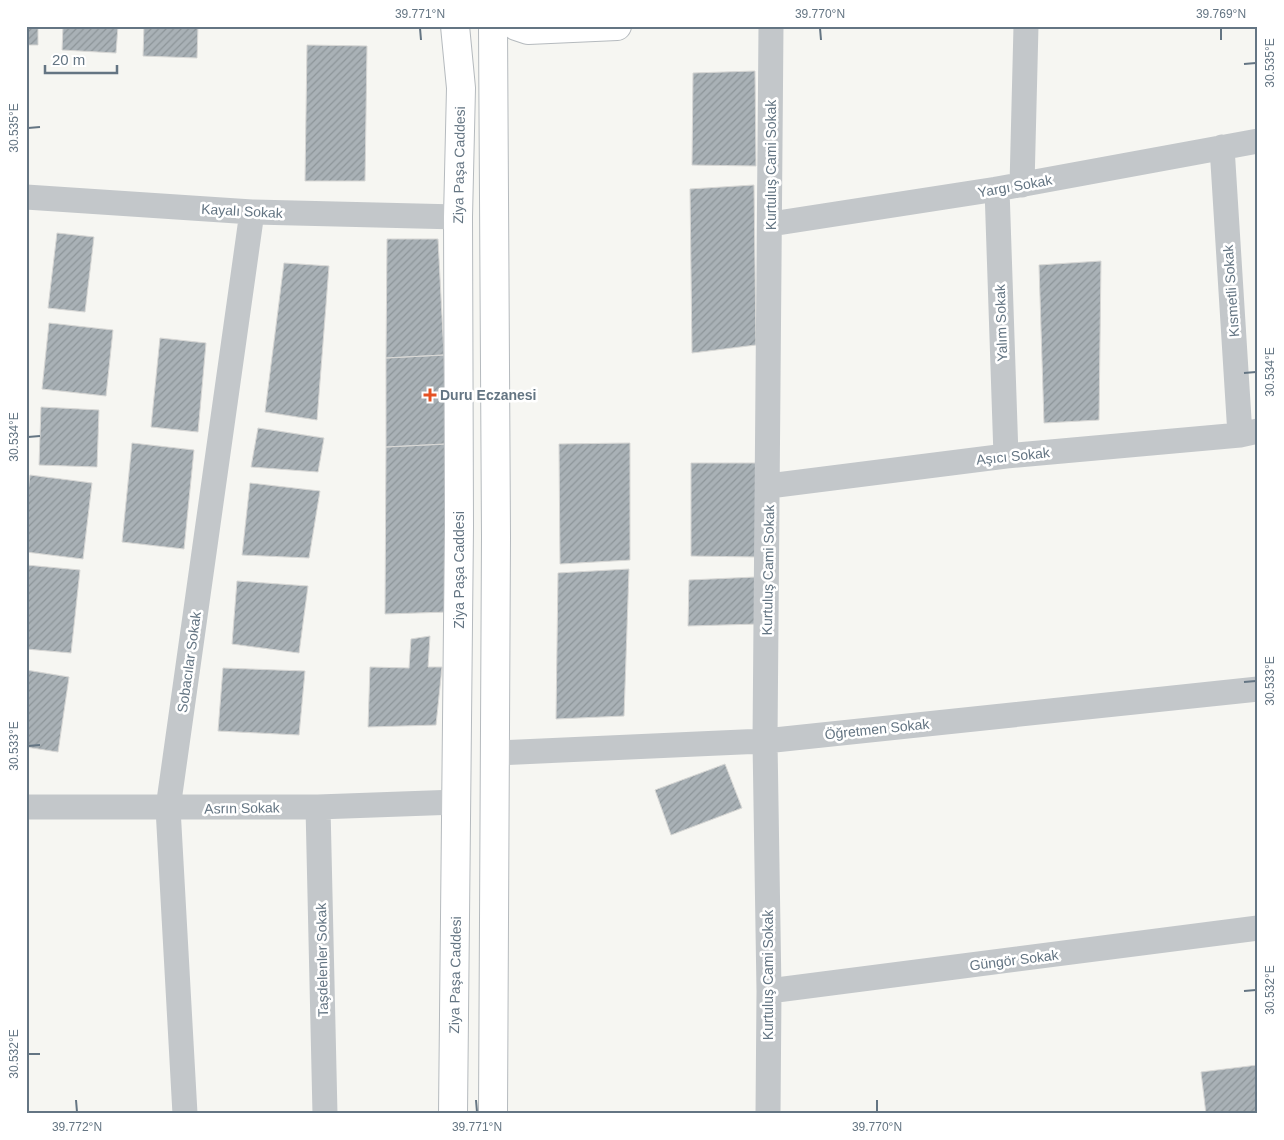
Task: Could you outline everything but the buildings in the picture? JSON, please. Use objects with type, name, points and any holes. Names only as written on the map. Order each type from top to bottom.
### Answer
[{"type":"main road","name":"Ziya Paşa Caddesi","points":[[453,1114],[457,802],[458,217],[461,88],[455,26]]},
{"type":"main road","points":[[493,26],[496,537],[493,1114]]},
{"type":"main road","points":[[516,26],[528,30],[617,26]]},
{"type":"street","name":"Kurtuluş Cami Sokak","points":[[768,1114],[769,992],[765,741],[769,486],[771,26]]},
{"type":"street","points":[[1022,185],[1026,26]]},
{"type":"street","name":"Yargı Sokak","points":[[771,224],[997,190],[1258,141]]},
{"type":"street","name":"Kısmetli Sokak","points":[[1222,147],[1249,433]]},
{"type":"street","name":"Yalım Sokak","points":[[997,190],[1006,456]]},
{"type":"street","name":"Kayalı Sokak","points":[[26,197],[252,212],[458,217]]},
{"type":"street","name":"Sobacılar Sokak","points":[[185,1114],[168,808],[252,212]]},
{"type":"street","name":"Aşıcı Sokak","points":[[769,486],[1006,456],[1249,433]]},
{"type":"street","name":"Öğretmen Sokak","points":[[495,753],[765,741],[1258,689]]},
{"type":"street","name":"Asrın Sokak","points":[[26,806],[168,808],[318,807],[457,802]]},
{"type":"street","name":"Taşdelenler Sokak","points":[[318,807],[325,1114]]},
{"type":"street","name":"Güngör Sokak","points":[[769,992],[1258,928]]},
{"type":"place","name":"Duru Eczanesi","points":[[430,395]]}]
